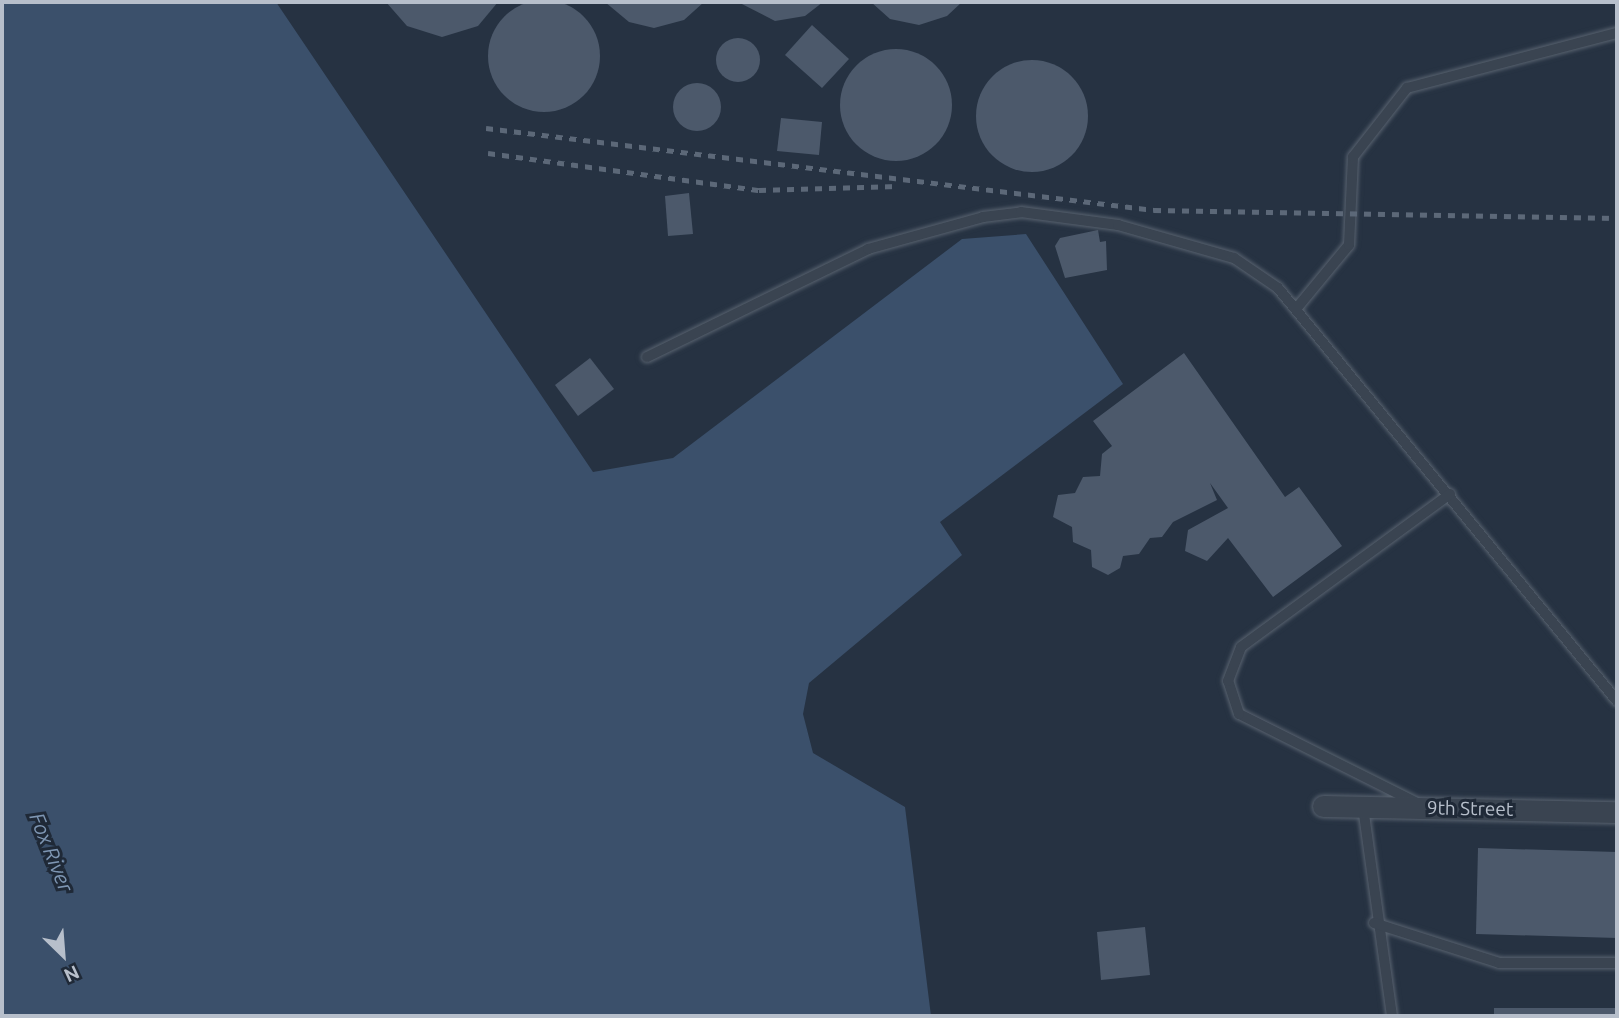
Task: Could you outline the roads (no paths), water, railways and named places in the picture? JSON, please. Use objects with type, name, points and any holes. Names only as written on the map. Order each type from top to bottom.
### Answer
[{"type":"street","name":"9th Street","points":[[1323,806],[1617,812]]},
{"type":"lane","points":[[1296,309],[1349,245],[1353,157],[1407,88],[1617,33]]},
{"type":"lane","points":[[647,357],[868,248],[946,223],[1021,212],[1118,225],[1234,258],[1255,268],[1296,309],[1617,701]]},
{"type":"lane","points":[[1428,808],[1239,714],[1228,681],[1241,647],[1450,494]]},
{"type":"lane","points":[[1363,807],[1374,923],[1392,1016]]},
{"type":"lane","points":[[1374,923],[1499,963],[1617,963]]},
{"type":"water","name":"Fox River","points":[[2,2],[276,2],[593,472],[673,458],[962,239],[1026,234],[1123,384],[940,522],[962,555],[809,683],[803,714],[813,753],[905,807],[931,1016],[2,1016]]},
{"type":"railway","points":[[486,128],[1154,210],[1617,218]]},
{"type":"railway","points":[[488,153],[759,190],[898,186]]}]
